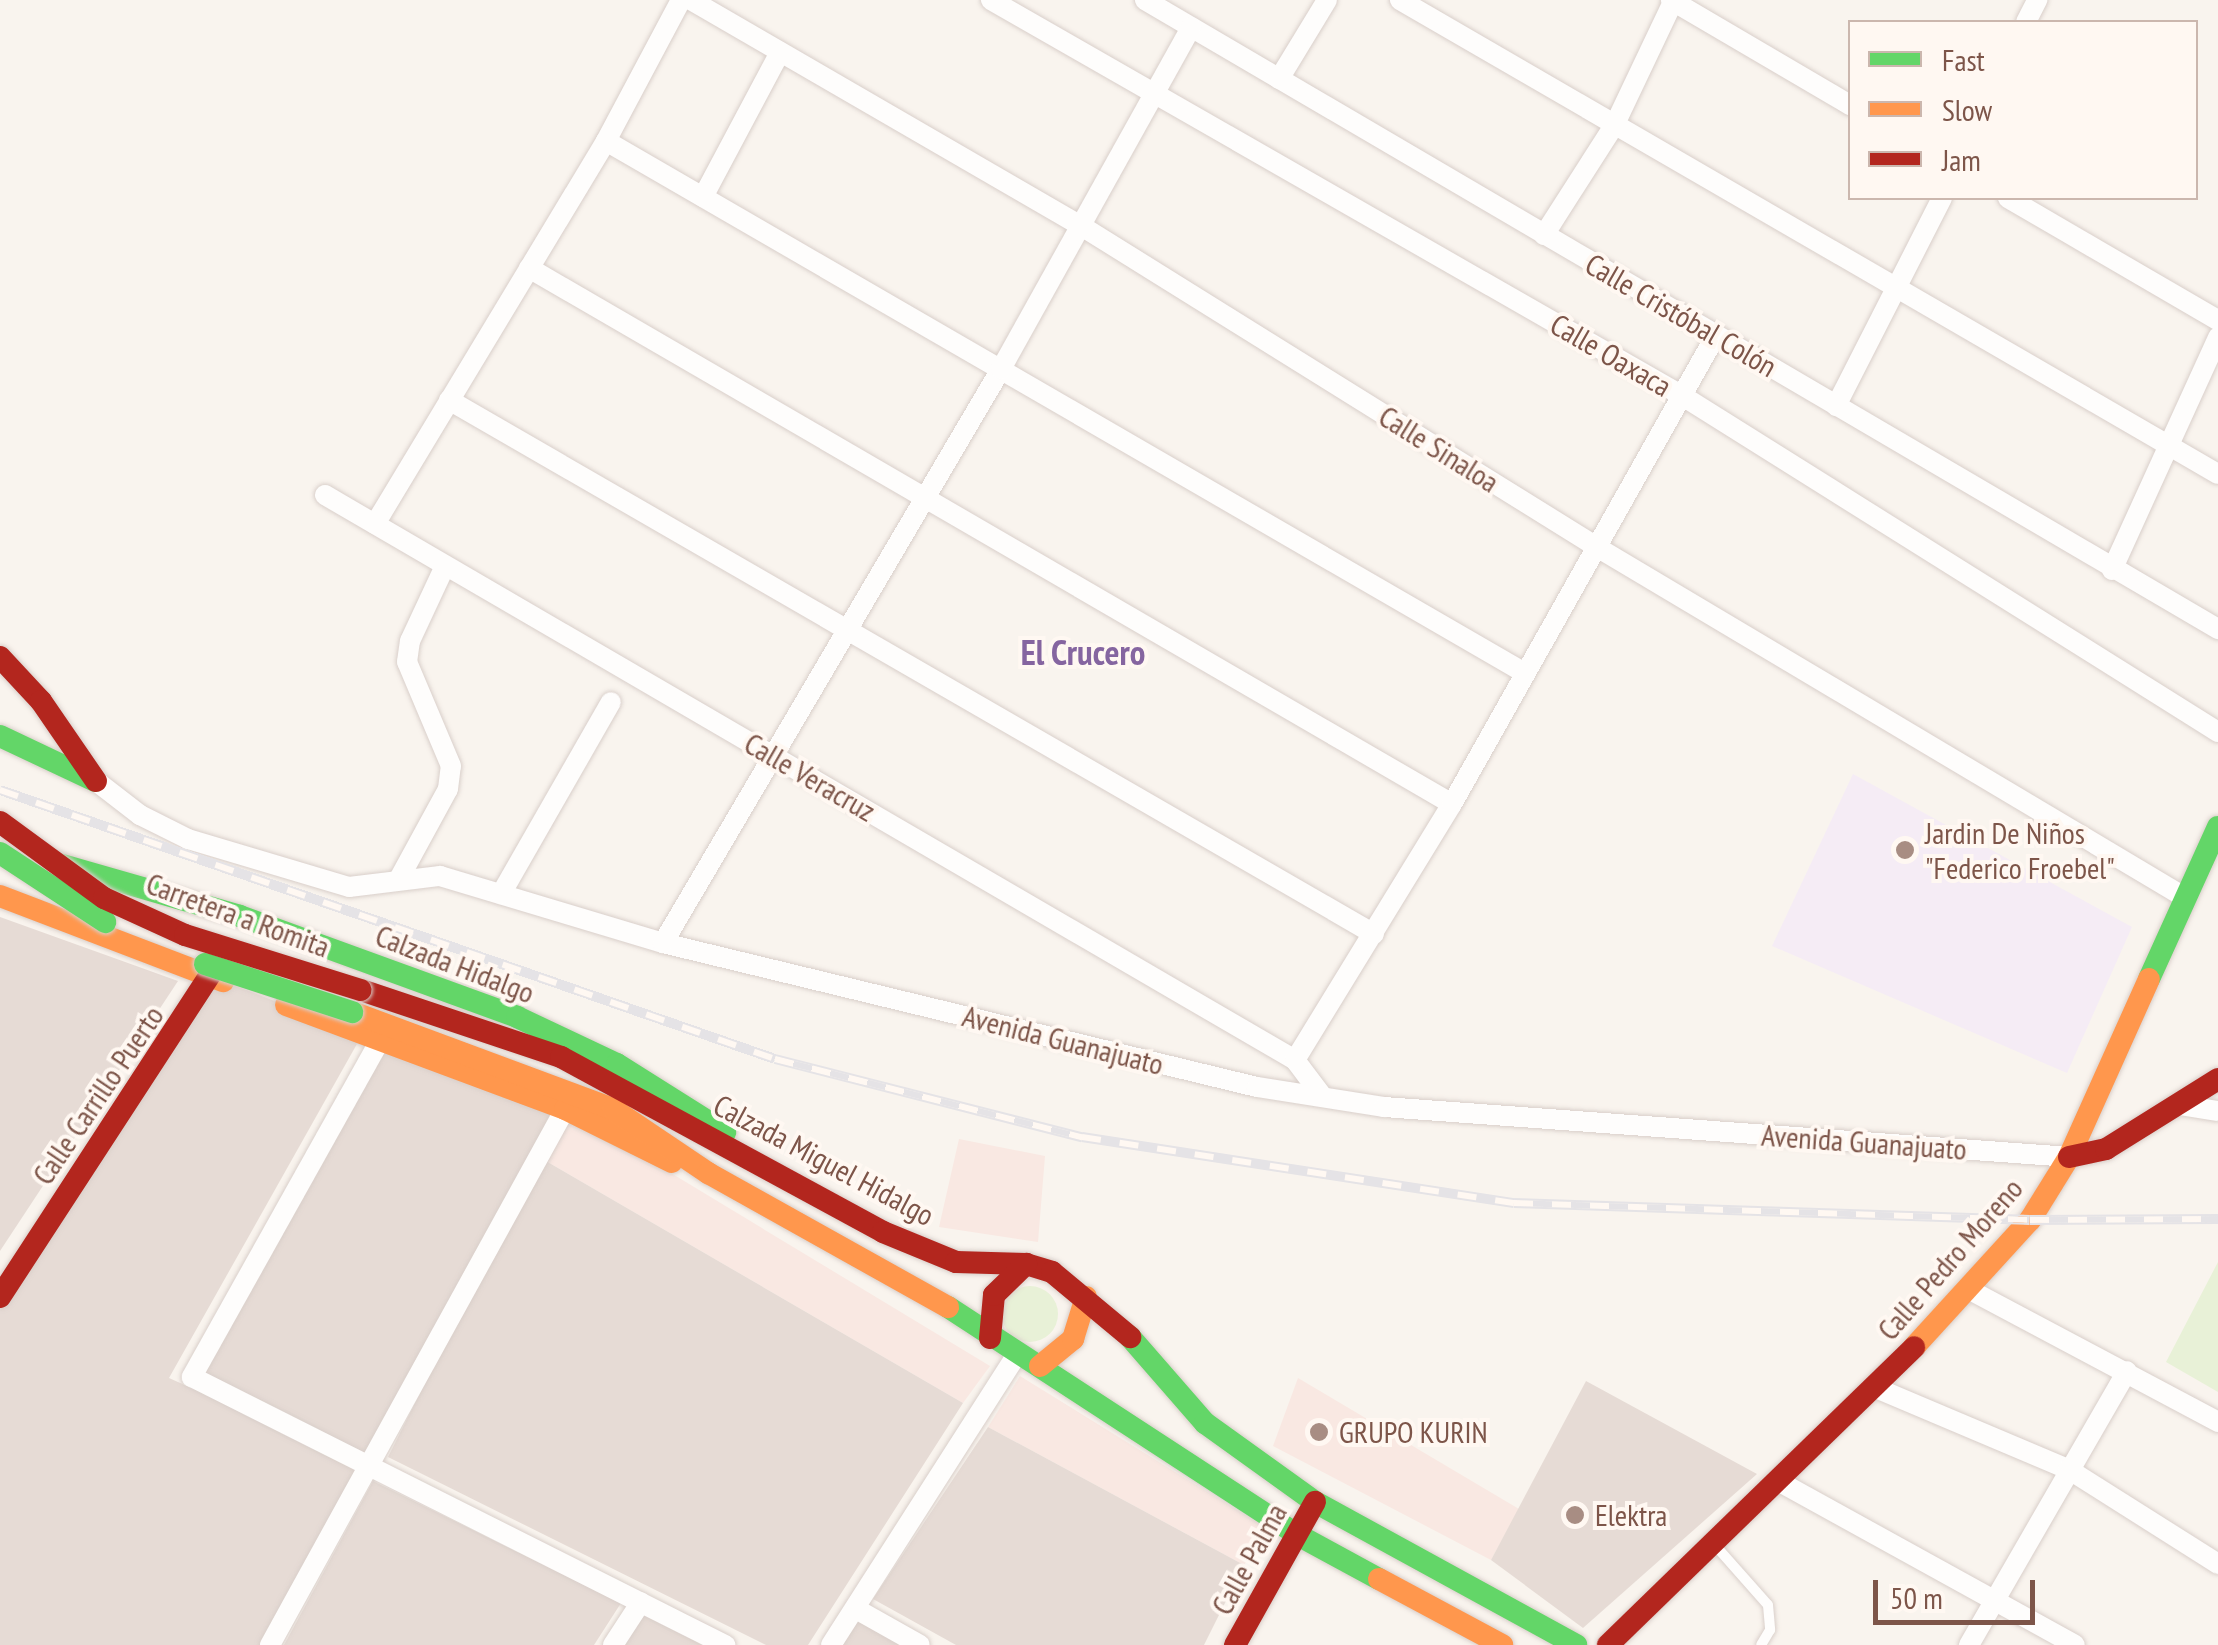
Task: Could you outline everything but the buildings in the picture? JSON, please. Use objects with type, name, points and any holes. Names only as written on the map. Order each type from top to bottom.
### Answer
[{"type":"main road","points":[[0,657],[40,701],[96,781]]},
{"type":"main road","points":[[0,736],[96,781]]},
{"type":"main road","name":"Carretera a Romita","points":[[0,822],[104,898],[185,935],[362,990]]},
{"type":"main road","name":"Calle Pedro Moreno","points":[[1608,1645],[1876,1388],[1970,1290],[2030,1220],[2069,1157],[2218,828]]},
{"type":"main road","name":"Carretera a Romita","points":[[0,852],[97,918],[144,941],[598,1102],[708,1174]]},
{"type":"main road","name":"Calzada Hidalgo","points":[[0,852],[134,880],[517,1018],[618,1064],[800,1184]]},
{"type":"main road","points":[[104,932],[134,880]]},
{"type":"main road","points":[[0,896],[104,932],[379,1042],[566,1109],[708,1174],[946,1304],[990,1338],[1040,1366],[1296,1534],[1502,1645]]},
{"type":"main road","name":"Calle Carrillo Puerto","points":[[0,1298],[212,977],[240,916]]},
{"type":"main road","name":"Calzada Miguel Hidalgo","points":[[362,990],[562,1057],[883,1232],[956,1262],[1026,1264],[1052,1272],[1133,1339],[1205,1423],[1315,1502],[1576,1645]]},
{"type":"main road","points":[[2069,1157],[2106,1149],[2218,1079]]},
{"type":"main road","points":[[990,1338],[994,1295],[1026,1264]]},
{"type":"main road","points":[[1040,1366],[1073,1339],[1086,1298]]},
{"type":"main road","name":"Calle Palma","points":[[1235,1645],[1315,1502]]},
{"type":"street","points":[[374,524],[606,141],[681,0]]},
{"type":"street","name":"Calle Sinaloa","points":[[691,0],[1082,226],[1595,546],[2186,898]]},
{"type":"street","name":"Calle Oaxaca","points":[[991,0],[1681,394],[2218,732]]},
{"type":"street","name":"Calle Cristóbal Colón","points":[[1144,0],[2218,629]]},
{"type":"street","points":[[1279,79],[1327,0]]},
{"type":"street","points":[[1400,0],[2167,450],[2218,474]]},
{"type":"street","points":[[1544,235],[1614,124],[1673,1],[1848,105]]},
{"type":"street","points":[[663,943],[1001,369],[1156,97],[1191,27]]},
{"type":"street","points":[[703,197],[780,52]]},
{"type":"street","points":[[606,141],[1524,673]]},
{"type":"street","points":[[1836,406],[1941,200]]},
{"type":"street","points":[[2011,200],[2218,320]]},
{"type":"street","points":[[529,268],[1452,804]]},
{"type":"street","points":[[1323,1097],[1295,1060],[1452,804],[1716,335]]},
{"type":"street","points":[[2112,570],[2218,337]]},
{"type":"street","points":[[449,400],[1374,934]]},
{"type":"street","name":"Calle Veracruz","points":[[325,495],[1295,1060]]},
{"type":"street","points":[[400,877],[448,788],[451,766],[407,662],[410,641],[445,566]]},
{"type":"street","points":[[501,894],[611,702]]},
{"type":"street","name":"Avenida Guanajuato","points":[[96,781],[140,814],[188,839],[359,888],[400,877],[440,876],[663,943],[1323,1097],[1384,1107],[2069,1157]]},
{"type":"street","points":[[379,1042],[192,1377],[725,1645]]},
{"type":"street","points":[[2180,1105],[2218,1111]]},
{"type":"street","points":[[270,1645],[566,1109]]},
{"type":"street","points":[[1970,1290],[2218,1422]]},
{"type":"street","points":[[831,1645],[1016,1354]]},
{"type":"street","points":[[1970,1645],[2127,1371]]},
{"type":"street","points":[[1876,1388],[2068,1469],[2218,1564]]},
{"type":"street","points":[[1778,1481],[2074,1645]]},
{"type":"street","points":[[613,1645],[640,1602]]},
{"type":"street","points":[[856,1609],[920,1645]]},
{"type":"lane","points":[[1713,1543],[1768,1605],[1770,1630],[1761,1645]]},
{"type":"shaded area","name":"Jardin De Niños \"Federico Froebel\"","points":[[1853,774],[2132,927],[2067,1073],[1772,946]]},
{"type":"shaded area","points":[[565,1109],[990,1366],[963,1403],[539,1157]]},
{"type":"shaded area","points":[[959,1139],[1045,1156],[1038,1242],[939,1227]]},
{"type":"shaded area","points":[[1020,1376],[1269,1530],[1244,1565],[988,1427]]},
{"type":"shaded area","points":[[1298,1378],[1519,1509],[1491,1560],[1273,1446]]},
{"type":"green space","points":[[2218,1262],[2218,1392],[2166,1362]]},
{"type":"green space","points":[[1030,1286],[1050,1294],[1058,1314],[1050,1334],[1030,1342],[1010,1334],[1002,1314],[1010,1294]]},
{"type":"railway","points":[[0,790],[775,1059],[1082,1137],[1514,1203],[2030,1220],[2218,1219]]},
{"type":"traffic: fast","points":[[0,736],[95,781]]},
{"type":"traffic: fast","points":[[2149,979],[2218,827]]},
{"type":"traffic: fast","points":[[0,853],[105,922]]},
{"type":"traffic: fast","points":[[59,864],[240,916],[517,1017],[617,1064],[725,1132]]},
{"type":"traffic: fast","points":[[205,964],[352,1012]]},
{"type":"traffic: fast","points":[[948,1307],[1296,1534],[1379,1579]]},
{"type":"traffic: fast","points":[[1130,1337],[1205,1423],[1315,1502],[1576,1645]]},
{"type":"traffic: slow","points":[[0,896],[223,981]]},
{"type":"traffic: slow","points":[[1914,1347],[2030,1220],[2069,1157],[2149,979]]},
{"type":"traffic: slow","points":[[286,1005],[565,1109],[672,1162]]},
{"type":"traffic: slow","points":[[352,1012],[613,1109],[708,1173],[948,1307]]},
{"type":"traffic: slow","points":[[1040,1366],[1073,1339],[1086,1297]]},
{"type":"traffic: slow","points":[[1379,1579],[1502,1645]]},
{"type":"traffic: jam","points":[[0,657],[41,701],[96,781]]},
{"type":"traffic: jam","points":[[0,822],[104,898],[185,935],[361,990]]},
{"type":"traffic: jam","points":[[0,1297],[220,960]]},
{"type":"traffic: jam","points":[[361,990],[561,1057],[883,1232],[956,1262],[1026,1264],[1052,1272],[1130,1337]]},
{"type":"traffic: jam","points":[[2069,1157],[2106,1149],[2218,1079]]},
{"type":"traffic: jam","points":[[990,1338],[994,1295],[1026,1264]]},
{"type":"traffic: jam","points":[[1608,1645],[1914,1347]]},
{"type":"traffic: jam","points":[[1235,1645],[1315,1502]]},
{"type":"place","name":"Jardin De Niños \"Federico Froebel\"","points":[[1905,850]]},
{"type":"place","name":"GRUPO KURIN","points":[[1319,1432]]},
{"type":"place","name":"Elektra","points":[[1575,1515]]},
{"type":"district","name":"El Crucero","points":[[1083,652]]}]
